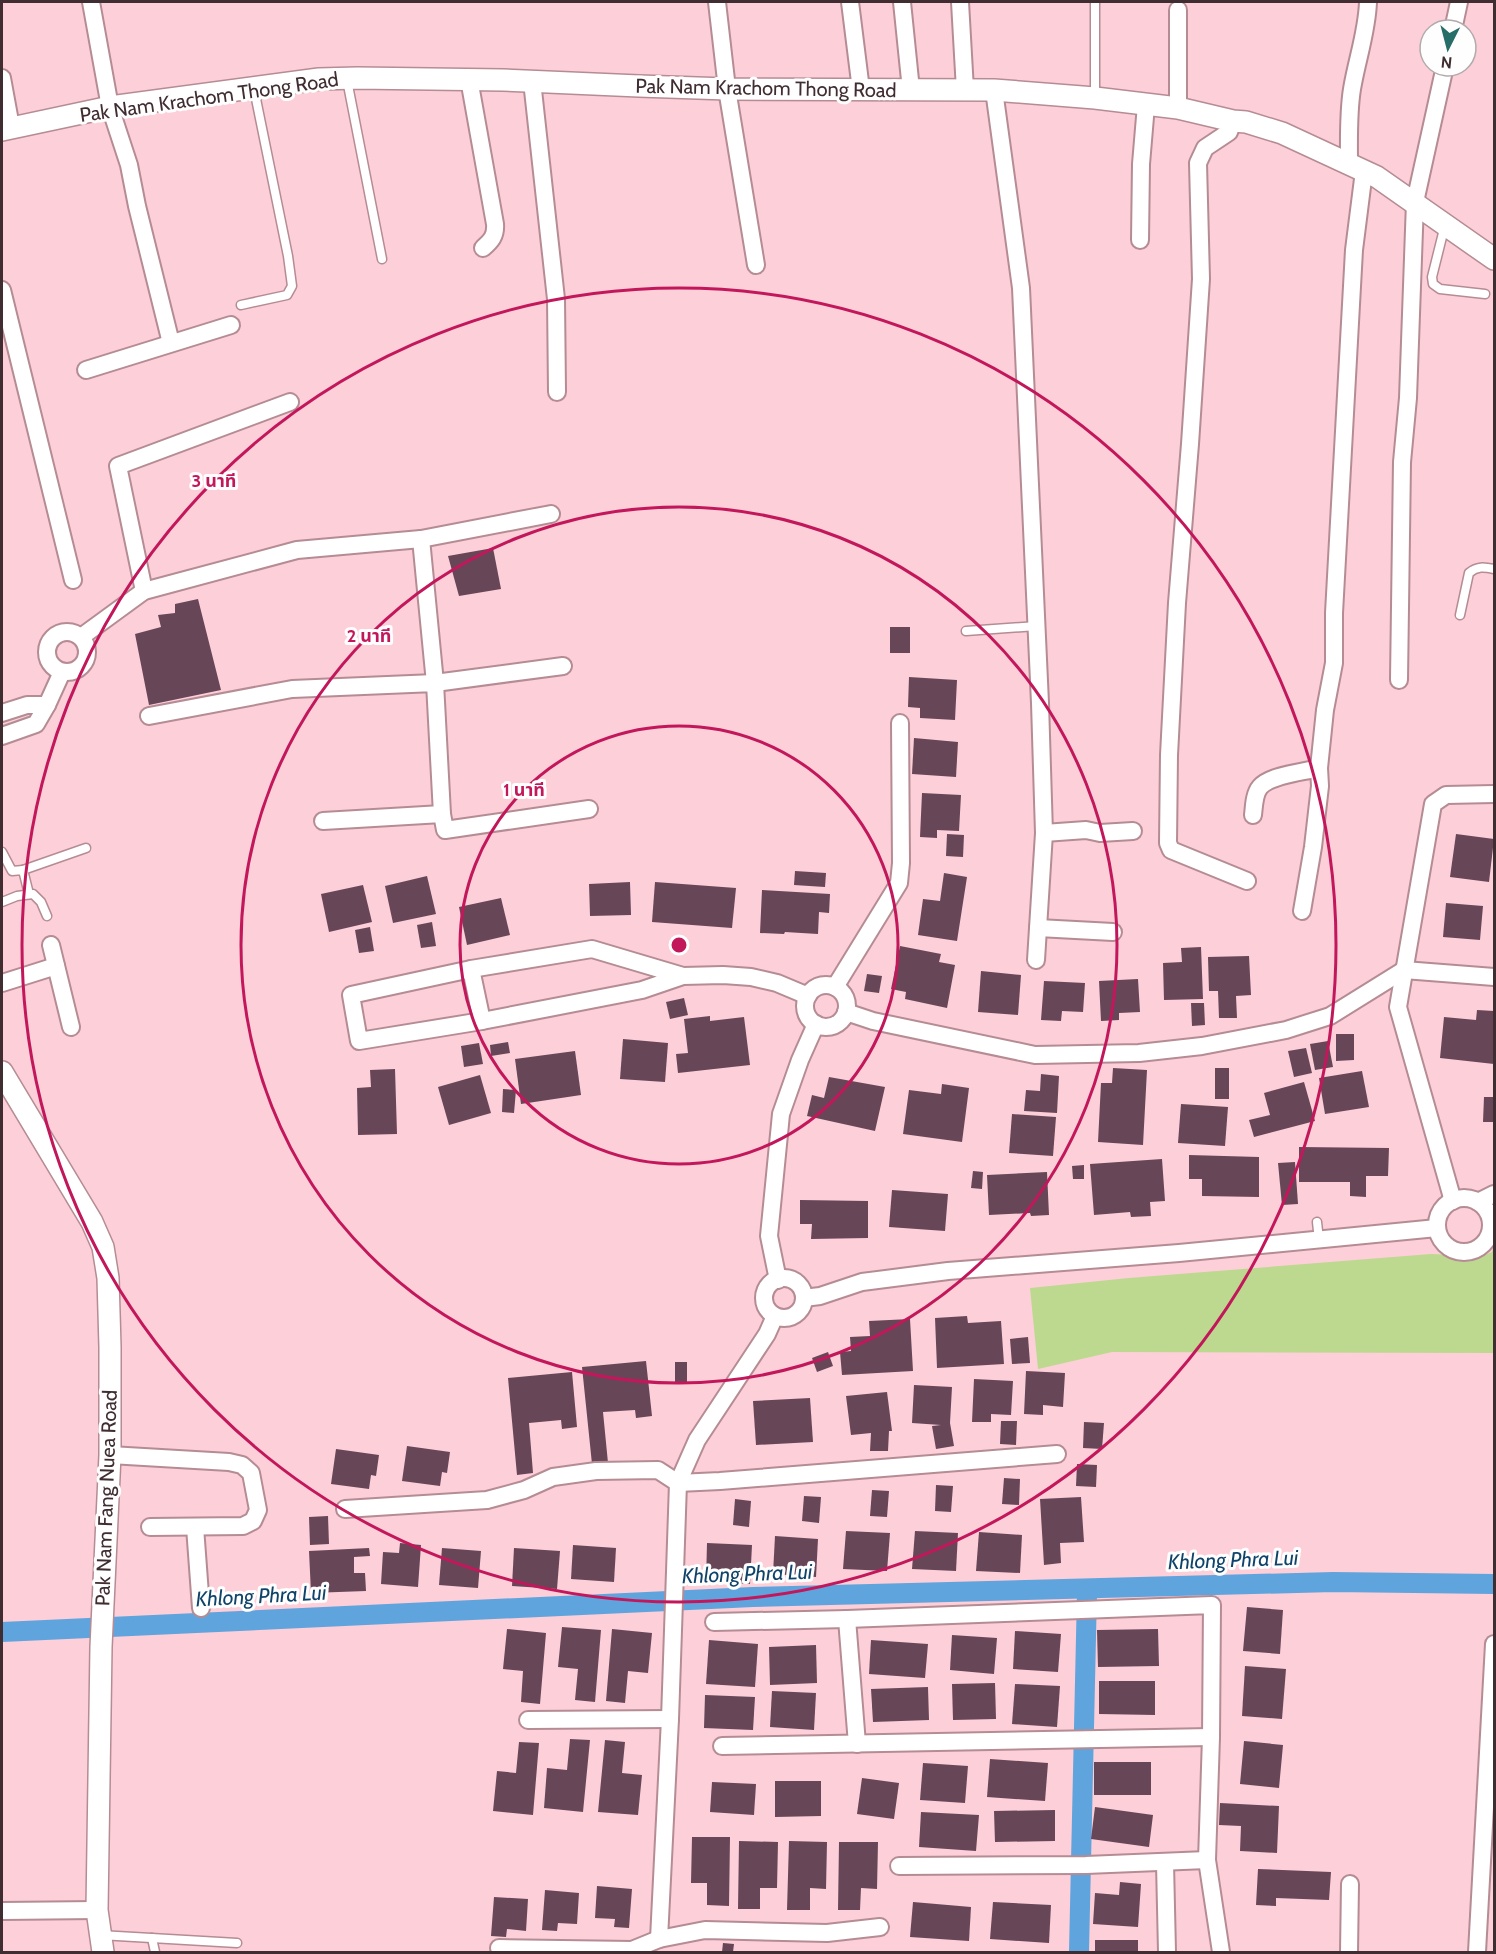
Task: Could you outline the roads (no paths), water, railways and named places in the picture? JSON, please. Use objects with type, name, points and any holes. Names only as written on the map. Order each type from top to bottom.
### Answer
[{"type":"street","points":[[91,2],[110,107],[129,165],[171,343]]},
{"type":"street","points":[[717,2],[727,89],[756,265]]},
{"type":"street","points":[[850,2],[861,90]]},
{"type":"street","points":[[902,2],[911,90]]},
{"type":"street","points":[[960,2],[965,90]]},
{"type":"street","points":[[1302,911],[1320,786],[1319,768],[1325,710],[1334,663],[1334,613],[1357,167],[1349,114],[1352,88],[1367,23],[1368,2]]},
{"type":"street","points":[[1456,18],[1459,2]]},
{"type":"street","points":[[1178,10],[1178,108]]},
{"type":"street","points":[[2,78],[6,129]]},
{"type":"street","name":"Pak Nam Krachom Thong Road","points":[[6,129],[110,107],[319,79],[346,78],[469,79],[727,89],[994,90],[1095,98],[1178,108],[1246,122],[1282,133],[1377,177],[1494,259]]},
{"type":"street","points":[[1398,680],[1402,462],[1408,398],[1414,201],[1442,78]]},
{"type":"street","points":[[469,79],[496,232],[483,248]]},
{"type":"street","points":[[532,81],[556,299],[557,392]]},
{"type":"street","points":[[994,90],[1021,288],[1037,626],[1044,833],[1035,960]]},
{"type":"street","points":[[1140,240],[1141,164],[1146,105]]},
{"type":"street","points":[[1233,121],[1229,132],[1205,148],[1198,163],[1201,279],[1177,603],[1169,755],[1168,843],[1171,850],[1247,881]]},
{"type":"street","points":[[2,290],[73,580]]},
{"type":"street","points":[[87,370],[231,325]]},
{"type":"street","points":[[144,591],[118,466],[290,402]]},
{"type":"street","points":[[81,638],[144,591],[297,550],[421,539],[551,514]]},
{"type":"street","points":[[421,539],[435,683],[442,814],[445,830],[590,809]]},
{"type":"street","points":[[62,632],[69,632],[81,638],[87,649],[85,662],[75,671],[62,672],[51,665],[47,659],[47,645],[50,639],[62,632]]},
{"type":"street","points":[[149,716],[291,689],[435,683],[563,666]]},
{"type":"street","points":[[2,736],[36,724],[62,672]]},
{"type":"street","points":[[2,713],[27,705],[47,705]]},
{"type":"street","points":[[835,987],[899,883],[901,863],[900,723]]},
{"type":"street","points":[[1253,815],[1260,788],[1273,779],[1319,768]]},
{"type":"street","points":[[1453,1200],[1398,1007],[1432,804],[1446,795],[1494,794]]},
{"type":"street","points":[[323,821],[442,814]]},
{"type":"street","points":[[1044,833],[1133,831]]},
{"type":"street","points":[[1038,928],[1113,932]]},
{"type":"street","points":[[51,945],[71,1027]]},
{"type":"street","points":[[683,976],[592,949],[471,969],[351,995],[359,1041],[482,1021],[642,990],[683,976],[751,977],[777,983],[808,996]]},
{"type":"street","points":[[2,982],[56,966]]},
{"type":"street","points":[[471,969],[482,1021]]},
{"type":"street","points":[[846,1011],[873,1021],[1035,1055],[1139,1053],[1202,1046],[1286,1030],[1330,1016],[1404,970],[1494,976]]},
{"type":"street","points":[[825,985],[835,987],[843,993],[846,999],[846,1011],[839,1022],[834,1025],[816,1024],[807,1015],[805,1002],[808,996],[818,987],[825,985]]},
{"type":"street","points":[[778,1280],[769,1236],[782,1113],[800,1060],[816,1024]]},
{"type":"street","name":"Pak Nam Fang Nuea Road","points":[[2,1072],[92,1222],[103,1247],[108,1278],[110,1455],[101,1647],[97,1910],[101,1944]]},
{"type":"street","points":[[1478,1202],[1494,1194]]},
{"type":"street","points":[[1467,1198],[1478,1202],[1485,1208],[1492,1220],[1486,1241],[1469,1252],[1455,1251],[1439,1237],[1438,1217],[1441,1210],[1453,1200],[1467,1198]]},
{"type":"street","points":[[804,1298],[820,1296],[862,1282],[948,1271],[1179,1253],[1437,1228]]},
{"type":"street","points":[[788,1279],[794,1282],[799,1286],[804,1298],[800,1311],[788,1318],[775,1316],[766,1307],[764,1295],[770,1284],[778,1280],[788,1279]]},
{"type":"street","points":[[659,1939],[670,1719],[678,1482],[697,1440],[767,1334],[775,1316]]},
{"type":"street","points":[[345,1509],[487,1500],[524,1490],[553,1477],[596,1471],[658,1470],[678,1482],[720,1481],[1057,1454]]},
{"type":"street","points":[[110,1455],[229,1462],[242,1465],[251,1473],[258,1510],[253,1521],[243,1526],[150,1527]]},
{"type":"street","points":[[195,1527],[201,1608]]},
{"type":"street","points":[[714,1622],[1212,1605],[1207,1860],[1221,1953]]},
{"type":"street","points":[[848,1619],[857,1743]]},
{"type":"street","points":[[1477,1953],[1487,1920],[1494,1644]]},
{"type":"street","points":[[528,1720],[670,1719]]},
{"type":"street","points":[[722,1746],[1211,1737]]},
{"type":"street","points":[[899,1866],[1081,1865],[1207,1860]]},
{"type":"street","points":[[1165,1863],[1167,1953]]},
{"type":"street","points":[[1349,1953],[1350,1884]]},
{"type":"street","points":[[2,1911],[97,1910]]},
{"type":"street","points":[[499,1948],[632,1950],[659,1939],[705,1930],[827,1933],[880,1927]]},
{"type":"lane","points":[[1095,2],[1095,98]]},
{"type":"lane","points":[[346,78],[382,259]]},
{"type":"lane","points":[[241,305],[286,295],[292,286],[254,87]]},
{"type":"lane","points":[[1446,224],[1432,277],[1433,284],[1440,289],[1485,294]]},
{"type":"lane","points":[[1460,615],[1469,573],[1482,567],[1494,569]]},
{"type":"lane","points":[[966,631],[1037,626]]},
{"type":"lane","points":[[2,852],[12,872],[86,848]]},
{"type":"lane","points":[[23,870],[29,894]]},
{"type":"lane","points":[[2,902],[33,894],[41,902],[47,916]]},
{"type":"lane","points":[[1317,1222],[1319,1239]]},
{"type":"lane","points":[[101,1944],[152,1938],[237,1942]]},
{"type":"lane","points":[[152,1938],[155,1953]]},
{"type":"waterway","name":"Khlong Phra Lui","points":[[2,1632],[753,1597],[1333,1582],[1494,1584]]},
{"type":"waterway","points":[[1079,1952],[1087,1592]]}]
